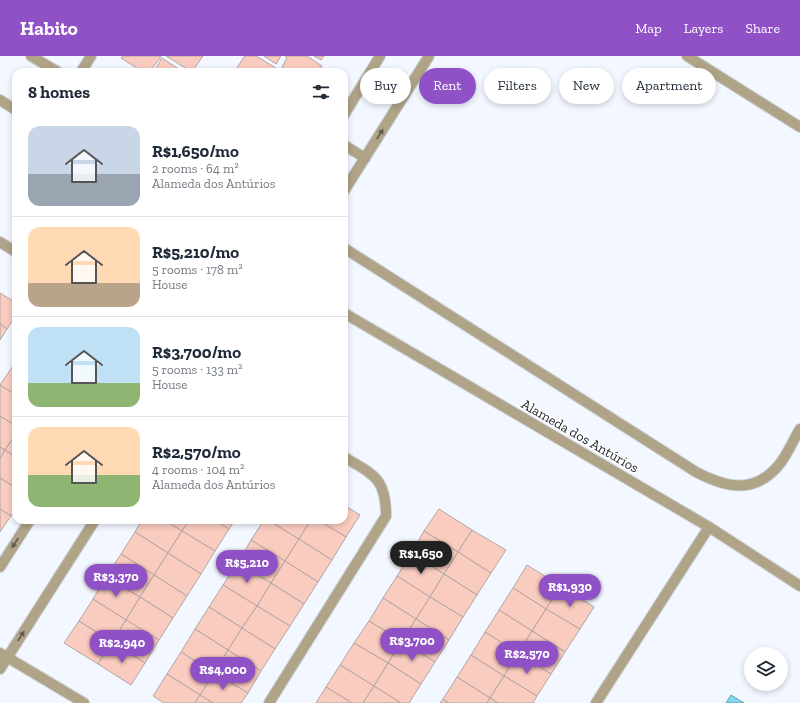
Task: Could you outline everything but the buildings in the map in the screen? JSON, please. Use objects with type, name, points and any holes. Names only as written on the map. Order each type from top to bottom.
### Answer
[{"type":"street","points":[[31,56],[51,68]]},
{"type":"street","points":[[84,68],[91,56]]},
{"type":"street","points":[[348,108],[380,56]]},
{"type":"street","points":[[348,185],[429,56]]},
{"type":"street","points":[[687,56],[800,127]]},
{"type":"street","points":[[0,100],[12,108]]},
{"type":"street","points":[[348,147],[365,158]]},
{"type":"street","points":[[0,242],[12,250]]},
{"type":"street","points":[[348,251],[696,472],[717,483],[738,486],[759,481],[778,466],[800,428]]},
{"type":"street","name":"Alameda dos Antúrios","points":[[348,315],[709,527],[800,586]]},
{"type":"street","points":[[269,703],[386,516],[386,498],[380,483],[372,473],[348,459]]},
{"type":"street","points":[[0,567],[27,524]]},
{"type":"street","points":[[0,669],[3,656],[92,524]]},
{"type":"street","points":[[596,703],[709,527]]},
{"type":"street","points":[[3,656],[84,703]]},
{"type":"water","points":[[731,695],[744,703],[726,703]]}]
